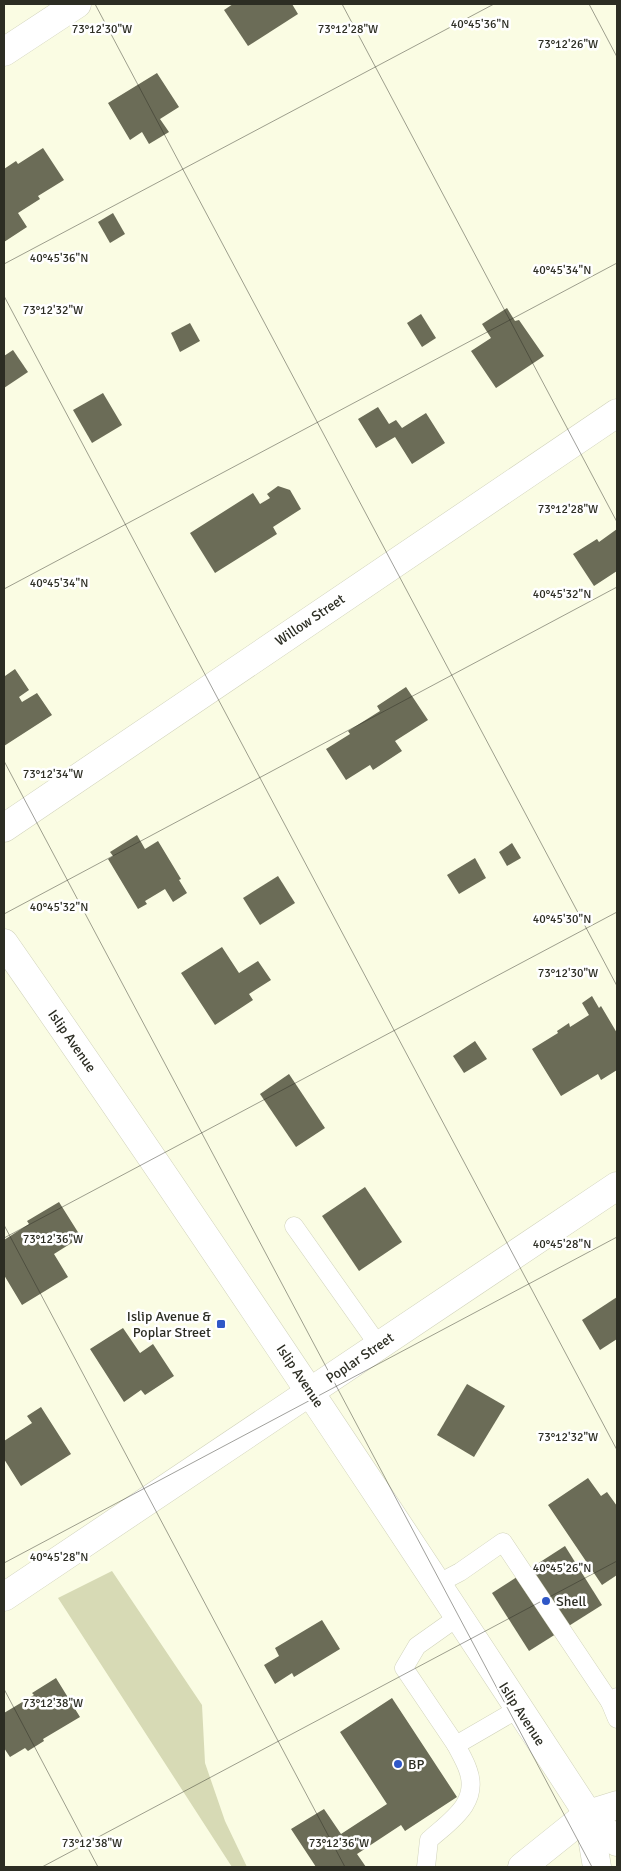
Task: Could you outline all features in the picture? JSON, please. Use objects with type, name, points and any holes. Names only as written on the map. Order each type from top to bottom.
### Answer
[{"type":"street","points":[[4,52],[76,4]]},
{"type":"street","name":"Willow Street","points":[[4,828],[617,413]]},
{"type":"street","name":"Islip Avenue","points":[[4,943],[141,1141],[310,1392],[588,1814],[617,1842]]},
{"type":"street","name":"Poplar Street","points":[[4,1597],[617,1186]]},
{"type":"street","points":[[522,1867],[588,1814],[617,1805]]},
{"type":"street","name":"Islip Avenue","points":[[588,1814],[597,1867]]},
{"type":"lane","points":[[294,1226],[379,1346]]},
{"type":"lane","points":[[437,1584],[460,1572],[503,1542],[613,1700],[617,1719]]},
{"type":"lane","points":[[426,1867],[429,1840],[462,1811],[470,1793],[469,1772],[456,1745],[404,1668],[417,1646],[458,1617]]},
{"type":"lane","points":[[456,1745],[518,1709]]},
{"type":"green space","points":[[112,1571],[202,1705],[205,1763],[225,1821],[247,1867],[232,1867],[58,1598]]},
{"type":"building","points":[[233,4],[292,4],[298,14],[248,46],[224,10]]},
{"type":"building","points":[[157,73],[179,107],[160,119],[169,132],[149,144],[142,132],[130,140],[108,103]]},
{"type":"building","points":[[43,148],[64,180],[38,196],[40,199],[18,213],[27,227],[4,242],[4,169],[16,161],[18,164]]},
{"type":"building","points":[[113,213],[125,234],[110,243],[98,222]]},
{"type":"building","points":[[507,308],[515,321],[519,320],[544,356],[496,388],[471,351],[491,338],[482,324]]},
{"type":"building","points":[[421,314],[436,338],[422,347],[407,323]]},
{"type":"building","points":[[190,323],[200,341],[180,352],[171,333]]},
{"type":"building","points":[[13,350],[28,372],[4,388],[4,356]]},
{"type":"building","points":[[103,393],[122,425],[92,443],[73,410]]},
{"type":"building","points":[[378,407],[389,424],[396,420],[402,428],[426,413],[445,443],[412,464],[395,437],[376,448],[358,419]]},
{"type":"building","points":[[278,486],[290,490],[301,509],[273,527],[277,534],[215,573],[190,533],[253,493],[260,504],[270,498],[267,494]]},
{"type":"building","points":[[617,529],[617,571],[594,586],[573,554],[597,539],[599,542]]},
{"type":"building","points":[[15,669],[29,690],[19,697],[22,702],[37,693],[52,715],[4,746],[4,674],[5,676]]},
{"type":"building","points":[[406,687],[428,720],[395,741],[402,751],[373,770],[370,765],[346,780],[326,749],[350,734],[348,731],[380,711],[377,706]]},
{"type":"building","points":[[137,835],[145,849],[158,841],[181,879],[179,880],[187,893],[173,902],[165,889],[145,901],[147,904],[138,909],[108,859],[113,856],[110,852]]},
{"type":"building","points":[[512,843],[521,858],[507,866],[499,852]]},
{"type":"building","points":[[475,858],[486,878],[459,894],[447,875]]},
{"type":"building","points":[[278,876],[295,903],[260,925],[243,898]]},
{"type":"building","points":[[222,947],[239,973],[258,961],[271,980],[249,994],[253,1000],[215,1025],[181,973]]},
{"type":"building","points":[[592,996],[599,1008],[601,1006],[617,1033],[617,1070],[601,1080],[598,1074],[561,1096],[532,1049],[558,1033],[557,1031],[569,1023],[570,1027],[589,1015],[582,1003]]},
{"type":"building","points":[[475,1041],[487,1059],[464,1073],[453,1056]]},
{"type":"building","points":[[289,1074],[325,1128],[296,1147],[260,1094]]},
{"type":"building","points":[[365,1187],[402,1242],[359,1271],[322,1216]]},
{"type":"building","points":[[59,1202],[81,1237],[54,1254],[68,1277],[22,1305],[4,1275],[4,1240],[29,1224],[27,1221]]},
{"type":"building","points":[[617,1297],[617,1339],[600,1350],[582,1320]]},
{"type":"building","points":[[123,1328],[140,1353],[153,1344],[174,1376],[145,1395],[141,1390],[124,1402],[90,1349]]},
{"type":"building","points":[[467,1384],[505,1406],[474,1457],[437,1435]]},
{"type":"building","points":[[41,1407],[71,1454],[21,1486],[4,1459],[4,1441],[32,1423],[27,1416]]},
{"type":"building","points":[[588,1478],[601,1496],[607,1492],[617,1506],[617,1575],[602,1585],[548,1505]]},
{"type":"building","points":[[565,1546],[602,1605],[529,1651],[492,1593]]},
{"type":"building","points":[[322,1620],[340,1649],[294,1677],[292,1673],[275,1684],[264,1665],[279,1656],[275,1648]]},
{"type":"building","points":[[56,1678],[80,1717],[43,1739],[44,1741],[28,1751],[25,1748],[10,1757],[4,1748],[4,1713],[34,1695],[32,1693]]},
{"type":"building","points":[[392,1698],[457,1797],[405,1831],[401,1825],[357,1854],[366,1867],[316,1867],[291,1829],[324,1809],[341,1834],[387,1804],[340,1732]]},
{"type":"place","name":"Islip Avenue & Poplar Street","points":[[221,1324]]},
{"type":"place","name":"Shell","points":[[546,1601]]},
{"type":"place","name":"BP","points":[[398,1764]]}]
